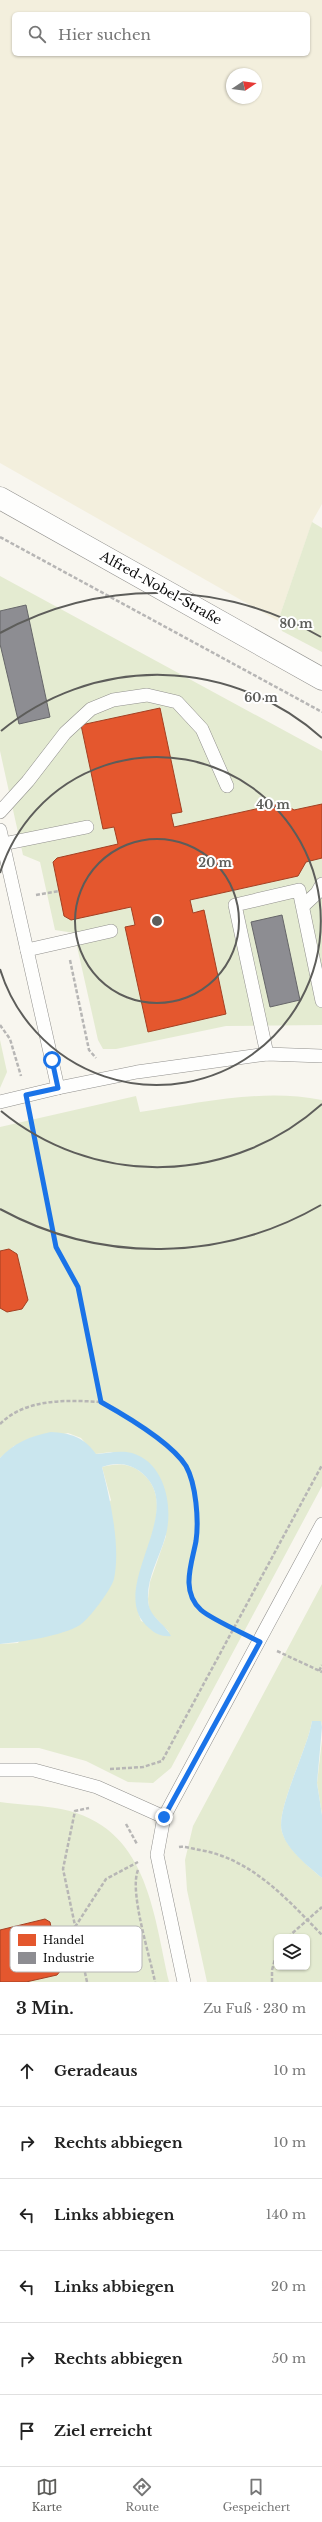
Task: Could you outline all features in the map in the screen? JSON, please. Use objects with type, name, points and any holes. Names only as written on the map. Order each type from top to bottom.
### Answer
[{"type":"street","name":"Alfred-Nobel-Straße","points":[[2,504],[322,679]]},
{"type":"lane","points":[[0,812],[28,781],[65,733],[92,709],[113,700],[147,696],[177,702],[202,729],[227,786]]},
{"type":"lane","points":[[3,844],[87,827]]},
{"type":"lane","points":[[0,830],[58,1088]]},
{"type":"lane","points":[[303,906],[317,893],[322,884]]},
{"type":"lane","points":[[267,1054],[235,905],[299,890],[322,1001]]},
{"type":"lane","points":[[27,950],[111,931]]},
{"type":"lane","points":[[0,1102],[26,1095],[137,1072],[267,1054],[322,1056]]},
{"type":"lane","points":[[184,1982],[157,1855],[164,1817],[260,1642],[322,1524]]},
{"type":"lane","points":[[0,1770],[34,1770],[98,1787],[164,1817]]},
{"type":"path","points":[[0,537],[322,712]]},
{"type":"path","points":[[66,941],[89,1050],[100,1062]]},
{"type":"path","points":[[0,1025],[10,1039],[26,1095],[56,1247],[78,1287],[101,1402]]},
{"type":"path","points":[[0,1424],[8,1416],[38,1404],[73,1400],[101,1402],[159,1439],[186,1466],[196,1498],[196,1540],[188,1576],[192,1597],[201,1610],[260,1642],[322,1672]]},
{"type":"path","points":[[318,1671],[322,1665]]},
{"type":"path","points":[[75,1926],[64,1869],[75,1811],[89,1808]]},
{"type":"path","points":[[76,1926],[106,1879],[142,1861],[181,1847],[211,1852],[243,1864],[276,1888],[322,1935]]},
{"type":"path","points":[[291,1934],[306,1919],[322,1907]]},
{"type":"path","points":[[272,1982],[272,1970],[274,1963]]},
{"type":"path","points":[[85,1972],[87,1982]]},
{"type":"shaded area","points":[[0,0],[322,0],[322,504],[313,520],[278,621],[0,463]]},
{"type":"green space","points":[[312,522],[322,528],[322,652],[282,631],[278,621]]},
{"type":"green space","points":[[0,576],[322,751],[322,1025],[226,1026],[116,1049],[103,1049],[98,1040],[74,933],[55,930],[40,862],[23,855],[0,751]]},
{"type":"green space","points":[[0,1040],[7,1072],[0,1088]]},
{"type":"green space","points":[[136,1096],[140,1112],[208,1101],[254,1096],[299,1097],[322,1100],[322,1486],[171,1768],[153,1783],[128,1782],[86,1761],[39,1748],[0,1748],[0,1644],[18,1643],[111,1500],[102,1467],[123,1465],[133,1467],[142,1473],[152,1485],[157,1499],[156,1515],[153,1531],[138,1579],[136,1601],[141,1621],[169,1632],[149,1611],[148,1599],[150,1582],[166,1536],[151,1465],[111,1452],[95,1454],[81,1438],[68,1433],[14,1446],[0,1458],[0,1127]]},
{"type":"green space","points":[[322,1584],[322,1727],[321,1721],[312,1721],[305,1747],[287,1795],[281,1822],[282,1832],[289,1845],[299,1857],[322,1878],[322,1982],[207,1982],[187,1890],[185,1860],[193,1826]]},
{"type":"green space","points":[[322,1740],[322,1815],[317,1783]]},
{"type":"green space","points":[[0,1802],[61,1809],[90,1818],[112,1833],[129,1852],[141,1875],[157,1927],[169,1982],[0,1982]]},
{"type":"water","points":[[51,1432],[64,1433],[76,1437],[87,1444],[96,1454],[119,1452],[132,1453],[144,1458],[153,1466],[160,1477],[165,1488],[168,1526],[149,1583],[148,1599],[153,1615],[171,1636],[159,1635],[154,1632],[149,1628],[138,1612],[136,1593],[139,1573],[153,1529],[157,1508],[154,1489],[142,1473],[133,1467],[123,1464],[112,1464],[102,1467],[114,1523],[116,1566],[114,1579],[104,1597],[84,1622],[72,1629],[41,1638],[0,1644],[0,1458],[17,1444],[36,1436]]},
{"type":"water","points":[[312,1721],[321,1721],[322,1727],[317,1783],[322,1815],[322,1878],[288,1845],[282,1832],[281,1822],[287,1795],[305,1747]]},
{"type":"building: Handel","points":[[160,708],[182,812],[171,814],[174,827],[283,803],[294,810],[322,804],[322,858],[306,862],[298,876],[190,900],[193,913],[204,910],[226,1014],[148,1032],[125,927],[135,925],[131,907],[71,920],[64,916],[53,862],[57,858],[118,844],[114,827],[103,829],[81,725]]},
{"type":"building: Handel","points":[[9,1249],[17,1254],[28,1300],[22,1309],[7,1312],[0,1308],[0,1251]]},
{"type":"building: Handel","points":[[45,1919],[50,1922],[51,1926],[16,1926]]},
{"type":"building: Handel","points":[[10,1928],[10,1972],[59,1972],[57,1975],[26,1982],[0,1982],[0,1930]]},
{"type":"building: Industrie","points":[[26,605],[50,717],[19,724],[0,644],[0,611]]},
{"type":"building: Industrie","points":[[282,915],[300,1000],[270,1007],[251,922]]},
{"type":"route","points":[[52,1060],[58,1088],[26,1095],[56,1247],[78,1287],[101,1402],[134,1421],[159,1439],[186,1466],[196,1498],[196,1540],[188,1576],[192,1597],[201,1610],[260,1642],[164,1817]]}]
